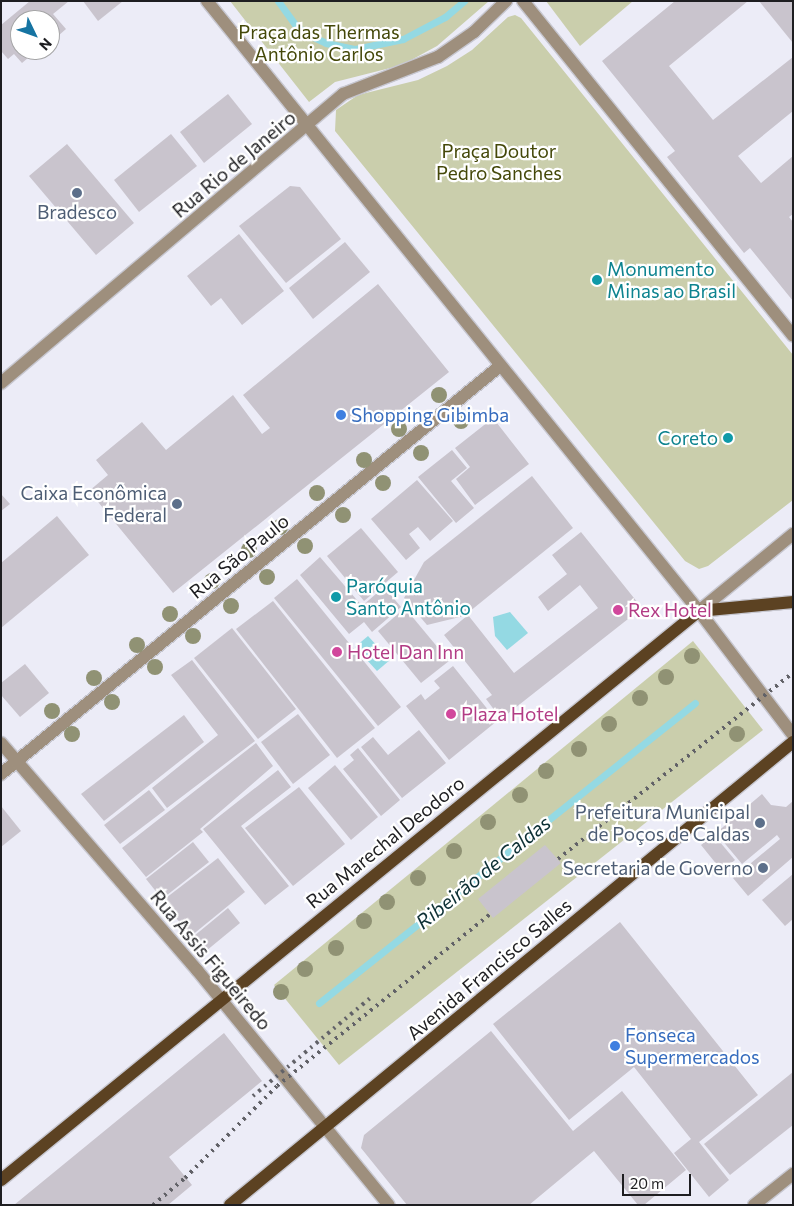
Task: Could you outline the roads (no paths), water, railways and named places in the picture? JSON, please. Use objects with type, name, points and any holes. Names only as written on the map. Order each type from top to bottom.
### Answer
[{"type":"main road","points":[[700,611],[793,602]]},
{"type":"main road","name":"Rua Marechal Deodoro","points":[[1,1180],[700,611]]},
{"type":"main road","name":"Avenida Francisco Salles","points":[[230,1205],[793,742]]},
{"type":"street","points":[[207,1],[306,127],[700,611],[793,735]]},
{"type":"street","name":"Rua Rio de Janeiro","points":[[1,383],[343,94],[438,57],[474,32],[506,1]]},
{"type":"street","points":[[523,1],[793,336]]},
{"type":"street","name":"Rua São Paulo","points":[[1,774],[500,366]]},
{"type":"street","name":"Rua Marechal Deodoro","points":[[700,611],[793,534]]},
{"type":"street","name":"Rua Assis Figueiredo","points":[[1,743],[222,999],[389,1205]]},
{"type":"street","points":[[754,1205],[793,1174]]},
{"type":"water","points":[[510,612],[528,633],[507,650],[495,636],[493,617]]},
{"type":"water","points":[[368,636],[390,660],[377,671],[355,647]]},
{"type":"waterway","points":[[278,1],[296,26],[309,35],[326,43],[355,49],[403,39],[445,17],[464,1]]},
{"type":"waterway","name":"Ribeirão de Caldas","points":[[319,1003],[695,703]]},
{"type":"railway","points":[[558,859],[793,673]]},
{"type":"railway","points":[[153,1205],[185,1178],[277,1086],[490,914]]},
{"type":"railway","points":[[253,1096],[370,998]]},
{"type":"place","name":"Bradesco","points":[[77,193]]},
{"type":"place","name":"Monumento Minas ao Brasil","points":[[597,280]]},
{"type":"place","name":"Shopping Gibimba","points":[[341,415]]},
{"type":"place","name":"Coreto","points":[[728,438]]},
{"type":"place","name":"Caixa Econômica Federal","points":[[177,504]]},
{"type":"place","name":"Paróquia Santo Antônio","points":[[336,597]]},
{"type":"place","name":"Rex Hotel","points":[[618,610]]},
{"type":"place","name":"Hotel Dan Inn","points":[[337,652]]},
{"type":"place","name":"Plaza Hotel","points":[[451,714]]},
{"type":"place","name":"Prefeitura Municipal de Poços de Caldas","points":[[760,823]]},
{"type":"place","name":"Secretaria de Governo","points":[[763,868]]},
{"type":"place","name":"Fonseca Supermercados","points":[[615,1046]]},
{"type":"park label","name":"Praça das Thermas Antônio Carlos","points":[[319,43]]},
{"type":"park label","name":"Praça Doutor Pedro Sanches","points":[[499,162]]}]
